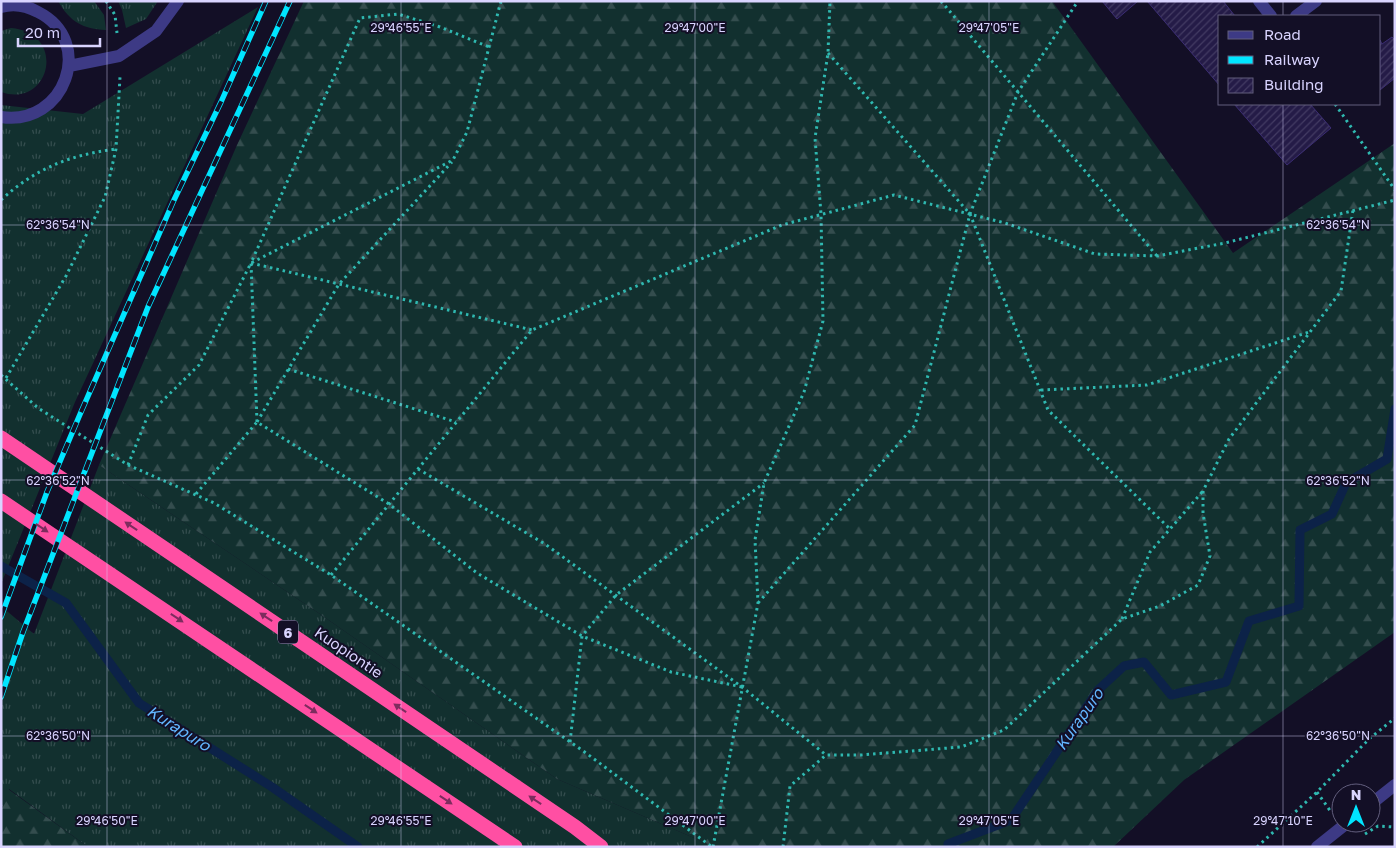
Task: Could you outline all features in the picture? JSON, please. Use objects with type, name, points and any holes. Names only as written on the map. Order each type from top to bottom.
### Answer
[{"type":"highway","name":"Kuopiontie","points":[[1,438],[602,847]]},
{"type":"highway","points":[[1,501],[515,847]]},
{"type":"street","points":[[69,66],[119,56],[156,31],[178,1]]},
{"type":"street","points":[[1259,1],[1270,15]]},
{"type":"street","points":[[1297,15],[1316,1]]},
{"type":"street","points":[[1,6],[28,7],[46,16],[60,30],[68,48],[69,66],[64,85],[52,102],[40,112],[23,118],[2,120]]},
{"type":"street","points":[[1381,796],[1395,785]]},
{"type":"street","points":[[1317,847],[1334,833]]},
{"type":"path","points":[[6,378],[66,276],[105,198],[116,149],[120,82],[115,15],[106,1]]},
{"type":"path","points":[[196,494],[257,422],[339,284],[453,160],[467,132],[501,1]]},
{"type":"path","points":[[1,374],[38,408],[128,465],[214,503],[331,575],[570,742],[712,847],[758,603],[755,540],[764,483],[804,392],[824,321],[821,214],[815,138],[828,53],[830,1]]},
{"type":"path","points":[[940,1],[1157,256]]},
{"type":"path","points":[[758,603],[915,425],[970,214],[1018,92],[1078,1]]},
{"type":"path","points":[[128,465],[148,415],[199,365],[251,263],[360,18],[398,14],[440,27],[489,47]]},
{"type":"path","points":[[828,53],[970,214],[1048,410],[1170,529]]},
{"type":"path","points":[[1336,105],[1395,190]]},
{"type":"path","points":[[1,200],[18,185],[46,168],[69,158],[116,149]]},
{"type":"path","points":[[251,263],[453,160]]},
{"type":"path","points":[[331,575],[532,330],[782,224],[894,195],[1004,223],[1095,254],[1157,256],[1225,243],[1395,200]]},
{"type":"path","points":[[418,469],[545,544],[742,687],[826,755],[861,755],[961,747],[1004,730],[1122,619],[1150,552],[1203,491],[1229,439],[1341,291],[1353,210]]},
{"type":"path","points":[[251,263],[532,330]]},
{"type":"path","points":[[251,263],[257,422]]},
{"type":"path","points":[[1040,390],[1147,385],[1310,332]]},
{"type":"path","points":[[288,369],[456,422]]},
{"type":"path","points":[[257,422],[389,504],[477,573],[582,636],[671,672],[742,687]]},
{"type":"path","points":[[570,742],[582,636],[616,595],[764,483]]},
{"type":"path","points":[[1122,619],[1160,606],[1198,585],[1210,556],[1203,513],[1203,491]]},
{"type":"path","points":[[1257,847],[1317,792],[1369,739],[1395,718]]},
{"type":"path","points":[[783,847],[790,786],[826,755]]},
{"type":"green space","points":[[58,1],[94,1],[104,15],[106,30],[90,28],[78,23],[67,14]]},
{"type":"green space","points":[[118,1],[158,1],[146,19],[126,28]]},
{"type":"green space","points":[[304,1],[1052,1],[1233,253],[1395,143],[1395,632],[1184,780],[1113,847],[715,847],[557,779],[317,612],[99,465],[237,145]]},
{"type":"green space","points":[[258,7],[75,402],[1,584],[1,105],[83,114]]},
{"type":"green space","points":[[11,28],[29,33],[40,42],[46,55],[46,68],[41,81],[31,90],[18,94],[1,92],[1,31]]},
{"type":"green space","points":[[99,465],[317,612],[557,779],[715,847],[88,847],[9,789],[1,811],[1,606],[34,634]]},
{"type":"green space","points":[[8,789],[88,847],[1,847],[1,811]]},
{"type":"building","points":[[1102,1],[1138,1],[1117,19]]},
{"type":"building","points":[[1147,1],[1223,1],[1234,15],[1218,15],[1218,84]]},
{"type":"building","points":[[1392,37],[1395,40],[1395,78],[1381,89],[1381,42],[1382,44]]},
{"type":"building","points":[[1235,105],[1311,105],[1331,128],[1287,165]]},
{"type":"waterway","name":"Kurapuro","points":[[949,847],[948,844],[1011,820],[1098,690],[1124,666],[1144,662],[1171,695],[1226,682],[1249,621],[1299,606],[1300,530],[1332,514],[1346,483],[1387,459],[1395,409]]},
{"type":"waterway","name":"Kurapuro","points":[[1,566],[66,603],[139,703],[272,787],[358,847]]},
{"type":"railway","points":[[1,617],[47,492],[81,412],[174,200],[221,102],[266,1]]},
{"type":"railway","points":[[1,697],[23,632],[148,307],[290,1]]}]
